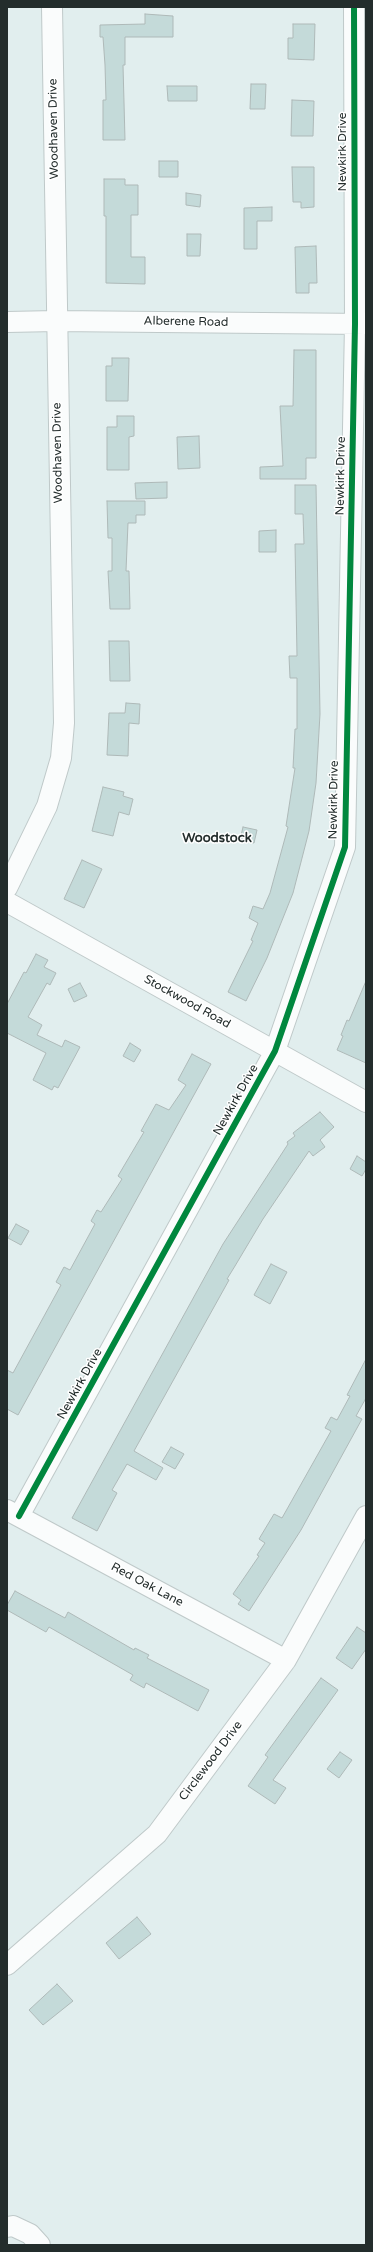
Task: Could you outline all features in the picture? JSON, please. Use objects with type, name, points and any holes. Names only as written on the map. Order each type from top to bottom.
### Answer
[{"type":"street","name":"Woodhaven Drive","points":[[7,888],[47,806],[61,758],[64,723],[56,321],[52,7]]},
{"type":"street","name":"Newkirk Drive","points":[[13,1513],[275,1051],[344,847],[360,324],[354,7]]},
{"type":"street","name":"Alberene Road","points":[[7,322],[56,321],[360,324]]},
{"type":"street","name":"Stockwood Road","points":[[7,902],[366,1102]]},
{"type":"street","name":"Red Oak Lane","points":[[13,1513],[286,1660]]},
{"type":"street","name":"Circlewood Drive","points":[[7,1965],[157,1834],[286,1660],[366,1516]]},
{"type":"street","points":[[7,2227],[13,2226],[30,2234],[40,2245]]},
{"type":"building","points":[[145,14],[173,16],[173,37],[125,37],[125,65],[123,65],[125,140],[103,140],[103,100],[106,100],[103,37],[100,37],[100,25],[145,24]]},
{"type":"building","points":[[293,24],[315,24],[314,60],[288,59],[288,38],[293,38]]},
{"type":"building","points":[[251,84],[266,84],[265,109],[250,109]]},
{"type":"building","points":[[167,86],[197,86],[197,101],[168,101]]},
{"type":"building","points":[[292,100],[314,101],[313,136],[291,136]]},
{"type":"building","points":[[159,161],[178,161],[178,177],[159,177]]},
{"type":"building","points":[[292,167],[314,167],[314,207],[301,208],[301,202],[293,202]]},
{"type":"building","points":[[104,179],[125,179],[125,185],[138,185],[138,215],[131,215],[131,257],[145,257],[145,284],[106,283],[106,216],[104,216]]},
{"type":"building","points":[[186,193],[201,195],[200,207],[186,205]]},
{"type":"building","points":[[272,207],[272,221],[257,221],[257,249],[244,249],[244,208]]},
{"type":"building","points":[[187,234],[201,234],[200,256],[187,256]]},
{"type":"building","points":[[316,246],[317,283],[309,283],[309,293],[296,293],[295,247]]},
{"type":"building","points":[[294,350],[316,350],[316,458],[306,458],[306,479],[260,479],[260,467],[283,466],[280,406],[293,406]]},
{"type":"building","points":[[112,358],[129,358],[128,401],[106,401],[106,366],[112,366]]},
{"type":"building","points":[[117,416],[134,416],[134,436],[129,437],[129,470],[107,470],[107,427],[117,427]]},
{"type":"building","points":[[199,436],[200,468],[178,469],[177,437]]},
{"type":"building","points":[[167,482],[167,498],[136,499],[135,483]]},
{"type":"building","points":[[295,485],[316,485],[320,714],[316,783],[309,831],[293,893],[267,958],[246,1001],[228,992],[253,941],[251,940],[258,923],[249,918],[253,906],[263,909],[270,893],[288,827],[286,826],[295,768],[293,768],[295,729],[297,729],[297,678],[290,678],[289,656],[297,656],[295,544],[304,544],[303,514],[295,514]]},
{"type":"building","points":[[107,501],[145,501],[145,515],[136,515],[136,523],[128,523],[126,571],[129,571],[130,609],[110,609],[108,571],[112,571],[112,538],[108,538]]},
{"type":"building","points":[[276,530],[276,552],[259,552],[259,531]]},
{"type":"building","points":[[109,641],[129,641],[130,681],[110,681]]},
{"type":"building","points":[[126,703],[140,704],[139,724],[129,723],[128,756],[107,755],[109,713],[125,713]]},
{"type":"building","points":[[103,787],[124,792],[123,796],[133,799],[129,815],[119,812],[113,836],[92,831]]},
{"type":"building","points":[[243,827],[257,830],[254,843],[240,840]]},
{"type":"building","points":[[82,860],[102,869],[84,908],[64,899]]},
{"type":"building","points":[[36,954],[48,960],[44,967],[56,973],[50,985],[47,983],[28,1017],[42,1025],[37,1035],[62,1047],[65,1040],[80,1047],[58,1088],[54,1086],[52,1090],[33,1080],[46,1053],[7,1033],[7,1004],[24,972],[26,973]]},
{"type":"building","points":[[366,981],[366,1063],[337,1050],[343,1036],[341,1035],[347,1020],[349,1021]]},
{"type":"building","points":[[80,983],[87,996],[74,1002],[68,989]]},
{"type":"building","points":[[130,1043],[141,1050],[134,1062],[123,1056]]},
{"type":"building","points":[[192,1054],[211,1064],[18,1415],[7,1409],[7,1370],[13,1373],[61,1285],[56,1282],[64,1267],[70,1270],[95,1224],[91,1221],[97,1210],[101,1212],[122,1179],[118,1176],[144,1132],[141,1131],[156,1104],[169,1110],[186,1085],[178,1080]]},
{"type":"building","points":[[320,1112],[334,1127],[320,1140],[325,1147],[313,1156],[309,1151],[263,1219],[227,1279],[229,1280],[134,1451],[163,1468],[156,1480],[127,1464],[112,1490],[117,1493],[97,1531],[72,1518],[223,1244],[288,1144],[287,1142],[295,1136],[293,1133]]},
{"type":"building","points":[[357,1156],[366,1162],[366,1169],[362,1176],[350,1169]]},
{"type":"building","points":[[16,1224],[29,1231],[21,1245],[8,1238]]},
{"type":"building","points":[[271,1264],[287,1272],[270,1304],[254,1295]]},
{"type":"building","points":[[366,1359],[366,1398],[356,1416],[362,1419],[301,1530],[249,1611],[238,1604],[241,1600],[233,1594],[259,1556],[257,1555],[265,1543],[259,1539],[274,1514],[282,1518],[331,1431],[325,1428],[331,1417],[337,1420],[350,1396],[347,1395]]},
{"type":"building","points":[[171,1447],[184,1454],[175,1469],[162,1462]]},
{"type":"building","points":[[15,1591],[65,1618],[68,1612],[134,1650],[135,1648],[149,1655],[147,1658],[209,1690],[198,1711],[146,1683],[144,1688],[130,1680],[133,1675],[49,1627],[46,1632],[7,1610],[7,1605]]},
{"type":"building","points":[[357,1627],[366,1633],[366,1649],[352,1669],[336,1658]]},
{"type":"building","points":[[321,1678],[338,1690],[273,1780],[286,1788],[275,1804],[248,1786],[268,1757],[265,1755]]},
{"type":"building","points":[[340,1752],[352,1760],[339,1778],[327,1769]]},
{"type":"building","points":[[137,1917],[151,1934],[119,1959],[106,1943]]},
{"type":"building","points":[[57,1984],[73,2001],[43,2025],[29,2010]]},
{"type":"cycle path","points":[[19,1516],[275,1051],[345,847],[355,324],[354,7]]},
{"type":"district","name":"Woodstock","points":[[217,839]]}]
